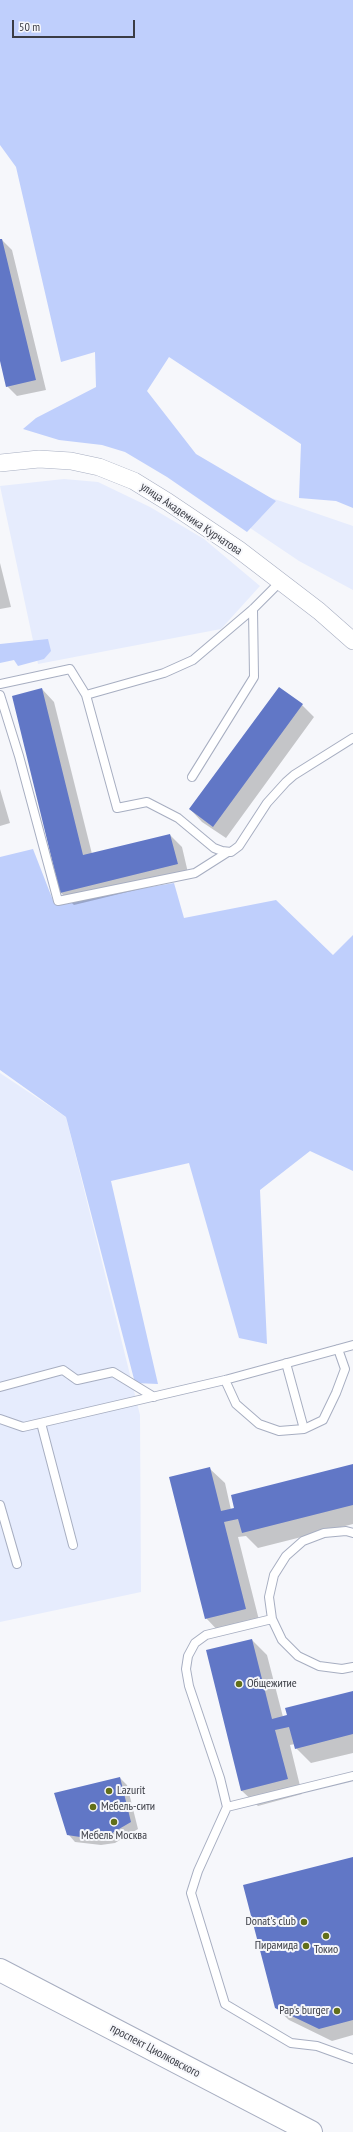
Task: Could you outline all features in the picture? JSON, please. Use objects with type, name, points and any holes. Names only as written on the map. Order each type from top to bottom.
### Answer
[{"type":"main road","name":"проспект Циолковского","points":[[0,1970],[311,2132]]},
{"type":"street","name":"улица Академика Курчатова","points":[[1,458],[71,461],[100,467],[124,476],[168,502],[281,581],[319,611],[353,641]]},
{"type":"lane","points":[[86,695],[164,673],[193,660],[253,609],[281,581]]},
{"type":"lane","points":[[192,777],[254,677],[253,609]]},
{"type":"lane","points":[[0,684],[70,669],[86,695],[117,808],[147,802],[178,818],[214,848],[228,852]]},
{"type":"lane","points":[[0,695],[19,756],[58,901],[195,873],[239,846],[267,803],[294,775],[353,738]]},
{"type":"lane","points":[[0,1419],[23,1427],[41,1424],[225,1380],[353,1345]]},
{"type":"lane","points":[[225,1380],[236,1404],[259,1424],[279,1431],[304,1429],[324,1420],[336,1393],[345,1369],[338,1349]]},
{"type":"lane","points":[[286,1363],[304,1429]]},
{"type":"lane","points":[[0,1387],[62,1370],[77,1380],[113,1372],[154,1397]]},
{"type":"lane","points":[[41,1424],[73,1545]]},
{"type":"lane","points":[[0,1505],[17,1564]]},
{"type":"lane","points":[[353,1533],[324,1533],[303,1541],[286,1556],[274,1575],[269,1597],[272,1619],[282,1640],[298,1656],[319,1666],[342,1669],[353,1667]]},
{"type":"lane","points":[[272,1619],[206,1635],[195,1643],[188,1656],[188,1680],[220,1778],[227,1808],[198,1871],[191,1893],[225,2004],[291,2043],[317,2046],[353,2060]]},
{"type":"lane","points":[[227,1808],[353,1776]]},
{"type":"shaded area","points":[[0,0],[353,0],[353,508],[336,501],[299,498],[301,444],[169,357],[147,391],[196,454],[276,501],[247,532],[167,477],[125,452],[102,445],[59,440],[23,429],[36,418],[96,387],[95,352],[61,362],[16,167],[0,145]]},
{"type":"shaded area","points":[[187,469],[353,526],[353,590],[299,561],[179,480]]},
{"type":"shaded area","points":[[64,479],[98,482],[150,507],[204,539],[260,586],[221,629],[38,664],[0,486]]},
{"type":"shaded area","points":[[48,639],[51,651],[44,659],[18,666],[14,660],[0,663],[0,644]]},
{"type":"shaded area","points":[[33,849],[54,903],[174,883],[184,918],[276,900],[333,955],[353,935],[353,1171],[310,1151],[260,1190],[267,1344],[239,1338],[189,1163],[111,1181],[158,1384],[135,1383],[66,1117],[0,1070],[0,857]]},
{"type":"shaded area","points":[[0,1073],[66,1117],[140,1415],[141,1592],[0,1622]]},
{"type":"building","points":[[0,239],[2,239],[36,380],[6,387],[0,361]]},
{"type":"building","points":[[279,687],[303,704],[213,827],[189,809]]},
{"type":"building","points":[[42,688],[83,855],[170,834],[178,864],[60,893],[12,696]]},
{"type":"building","points":[[353,1464],[353,1505],[242,1533],[238,1519],[224,1522],[246,1609],[205,1619],[169,1477],[210,1467],[221,1511],[234,1508],[231,1495]]},
{"type":"building","name":"Общежитие","points":[[252,1639],[272,1719],[287,1715],[285,1708],[353,1691],[353,1734],[295,1749],[289,1727],[275,1730],[288,1779],[241,1791],[206,1650]]},
{"type":"building","name":"Мебель-сити","points":[[120,1777],[131,1822],[107,1836],[93,1839],[67,1835],[54,1793]]},
{"type":"building","name":"Пирамида","points":[[353,1857],[353,2020],[319,2029],[275,2008],[243,1885]]},
{"type":"place","name":"Общежитие","points":[[239,1684]]},
{"type":"place","name":"Lazurit","points":[[109,1791]]},
{"type":"place","name":"Мебель-сити","points":[[93,1807]]},
{"type":"place","name":"Мебель Москва","points":[[114,1822]]},
{"type":"place","name":"Donat's club","points":[[304,1922]]},
{"type":"place","name":"Токио","points":[[326,1936]]},
{"type":"place","name":"Пирамида","points":[[306,1946]]},
{"type":"place","name":"Pap's burger","points":[[337,2011]]}]
